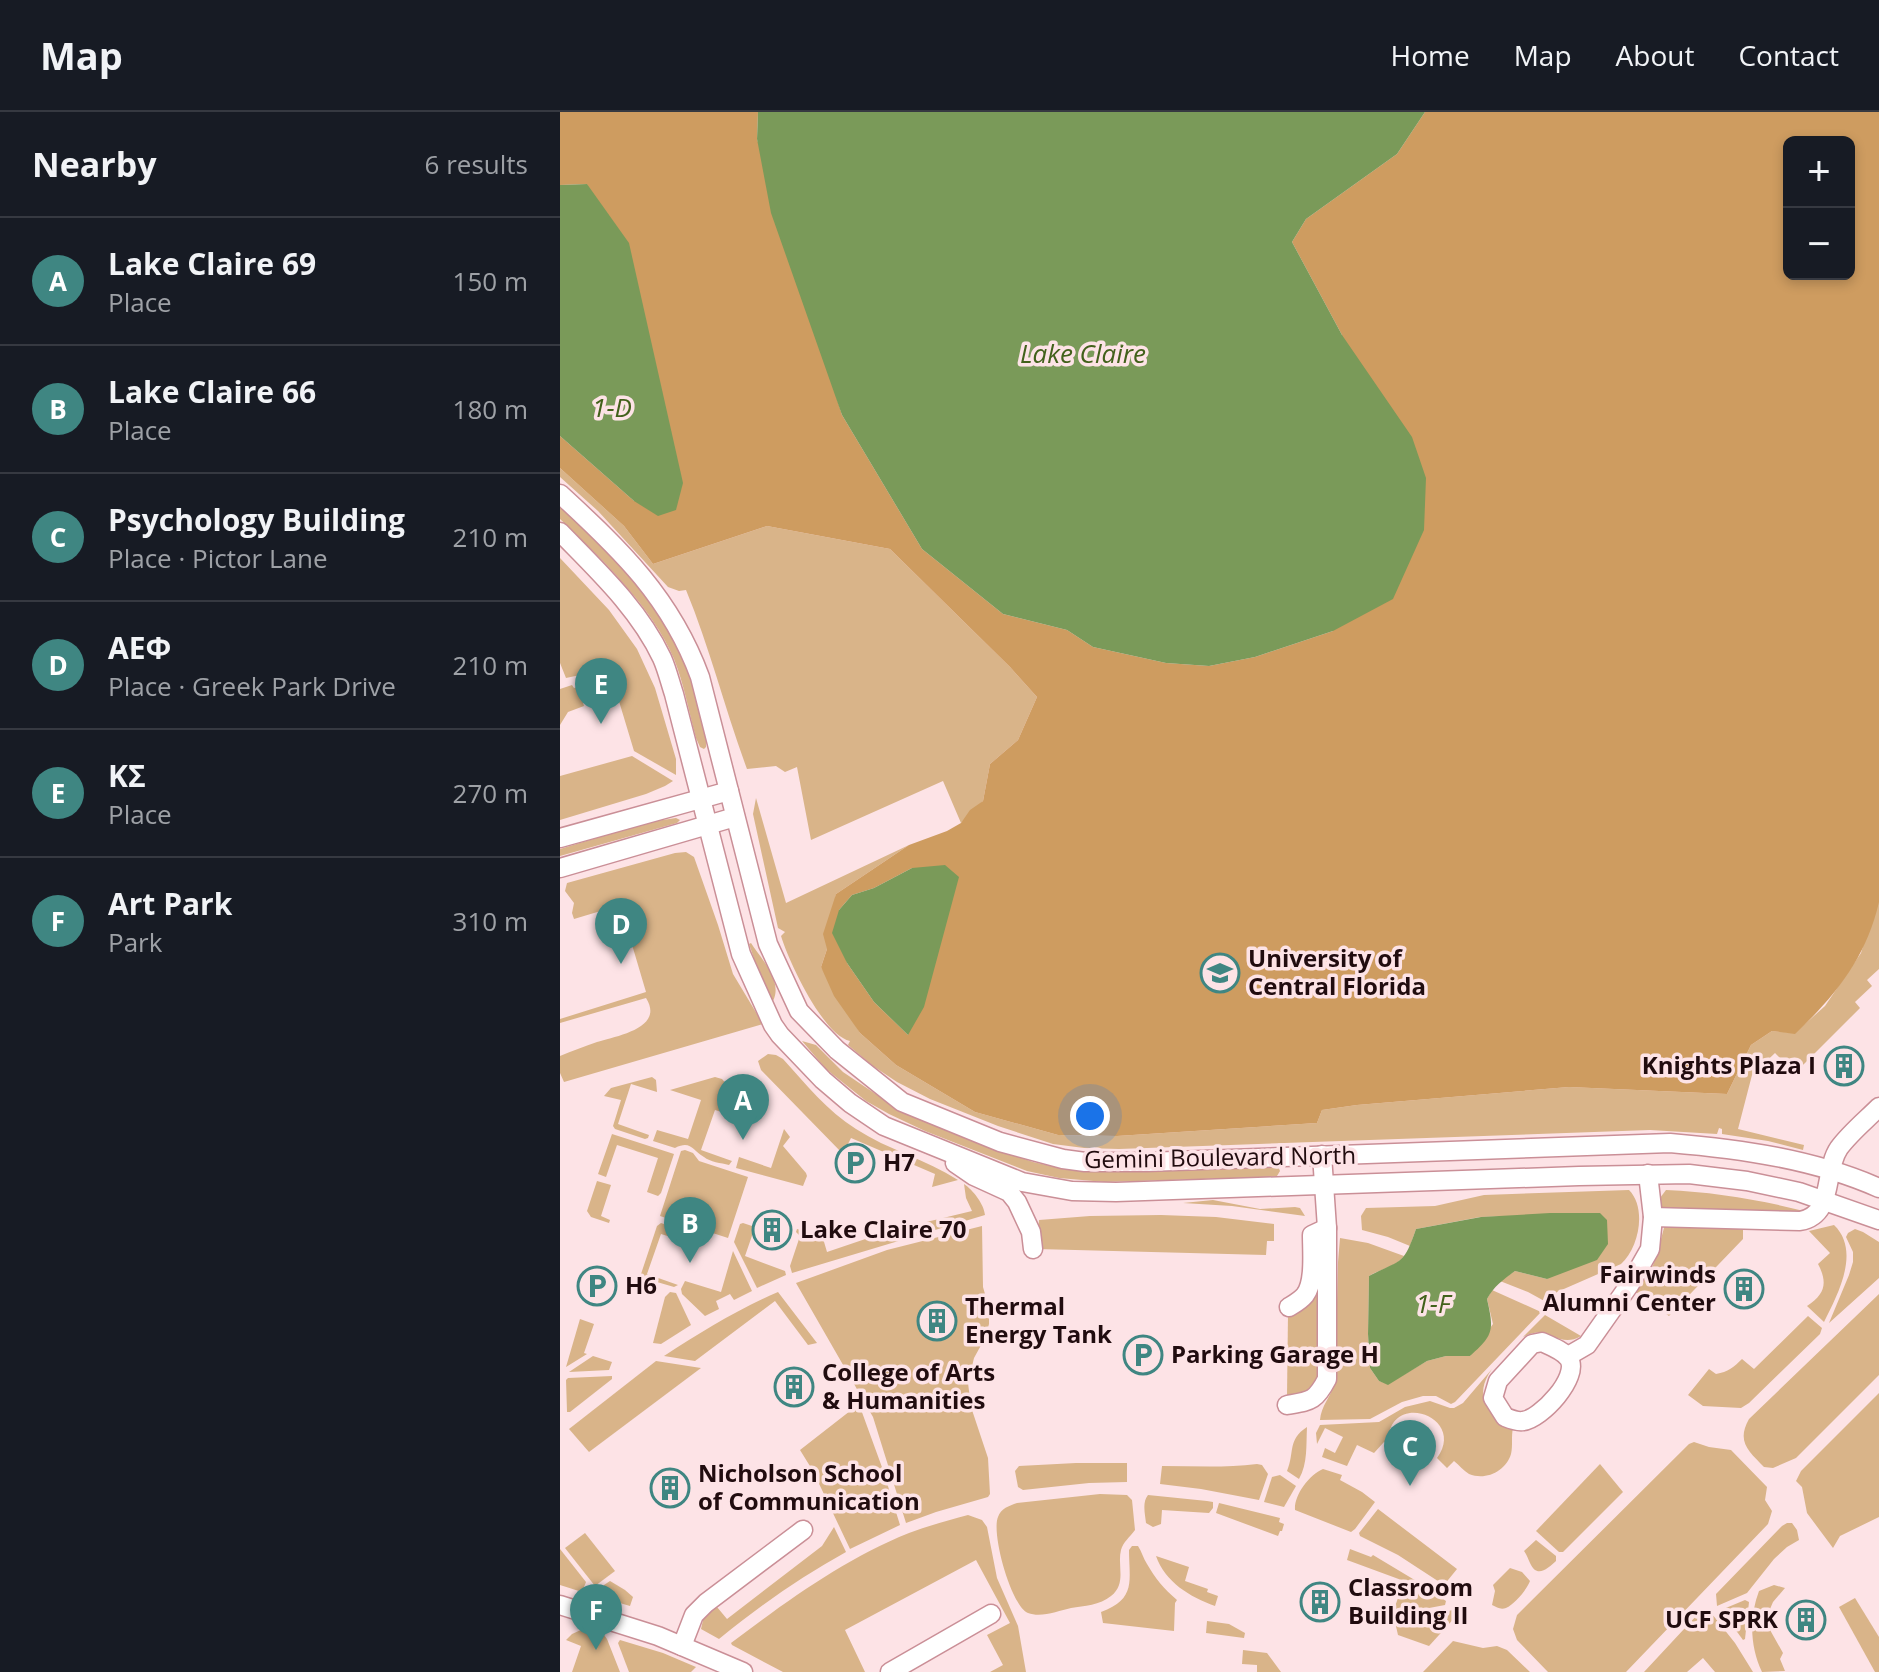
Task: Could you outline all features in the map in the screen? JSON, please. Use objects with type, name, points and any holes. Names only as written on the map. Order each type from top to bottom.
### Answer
[{"type":"street","name":"Gemini Boulevard North","points":[[560,494],[640,573],[679,628],[691,651],[768,944],[799,1011],[837,1050],[902,1102],[1000,1142],[1074,1162],[1670,1143],[1775,1157],[1859,1179],[1879,1188]]},
{"type":"street","name":"Gemini Boulevard North","points":[[560,532],[622,598],[646,630],[662,659],[674,694],[741,954],[773,1025],[823,1080],[884,1126],[1022,1182],[1072,1191],[1689,1174],[1747,1181],[1799,1192],[1879,1220]]},
{"type":"street","points":[[560,838],[729,791]]},
{"type":"street","points":[[560,868],[735,817]]},
{"type":"street","points":[[1653,1217],[1810,1219],[1817,1214],[1824,1201],[1836,1153],[1879,1107]]},
{"type":"street","points":[[934,1147],[974,1176],[1009,1192],[1031,1232],[1033,1249]]},
{"type":"street","points":[[1287,1405],[1310,1401],[1327,1379],[1327,1228],[1322,1155]]},
{"type":"street","points":[[1568,1356],[1587,1345],[1630,1284],[1650,1249],[1653,1217],[1648,1174]]},
{"type":"street","points":[[1289,1307],[1308,1291],[1312,1235],[1327,1228]]},
{"type":"street","points":[[1542,1342],[1568,1356],[1571,1365],[1568,1381],[1547,1408],[1534,1418],[1521,1422],[1505,1417],[1493,1398],[1498,1381],[1532,1344],[1542,1342]]},
{"type":"street","points":[[682,1646],[694,1615],[706,1603],[803,1530]]},
{"type":"street","points":[[560,1605],[658,1636],[743,1672]]},
{"type":"street","points":[[890,1672],[991,1614]]},
{"type":"shaded area","points":[[560,112],[758,112],[757,139],[842,415],[922,549],[1003,614],[1067,630],[1093,647],[1166,663],[1209,666],[1255,657],[1333,631],[1342,335],[1292,242],[1306,219],[1397,154],[1425,112],[1879,112],[1879,902],[1858,958],[1824,1005],[1795,1034],[1772,1031],[1751,1045],[1727,1094],[1569,1087],[1322,1110],[1317,1123],[1117,1136],[1058,1135],[975,1112],[896,1065],[860,1033],[834,996],[821,967],[827,949],[823,934],[836,894],[909,845],[961,823],[970,810],[983,801],[990,764],[1018,740],[1037,697],[890,549],[767,526],[653,564],[624,526],[560,468],[560,436],[634,501],[587,184],[560,185]],"holes":[[[912,868],[908,1035],[874,1002],[847,963],[839,910],[852,895],[874,888]]]},
{"type":"shaded area","points":[[560,468],[624,526],[653,564],[767,526],[890,549],[1037,697],[1018,740],[990,764],[983,801],[961,823],[943,781],[811,840],[797,767],[785,772],[776,766],[747,769],[686,590],[668,587],[598,511],[560,477]]},
{"type":"shaded area","points":[[560,506],[629,574],[671,633],[693,686],[706,739],[704,749],[696,738],[681,678],[665,640],[624,584],[560,519]]},
{"type":"shaded area","points":[[560,558],[609,610],[637,649],[655,688],[676,759],[676,775],[634,751],[612,678],[597,682],[594,672],[566,678],[560,663]]},
{"type":"shaded area","points":[[572,685],[578,687],[584,706],[568,712],[560,725],[560,689]]},
{"type":"shaded area","points":[[632,756],[673,781],[646,794],[560,820],[560,776]]},
{"type":"shaded area","points":[[756,798],[786,903],[909,845],[836,894],[821,967],[860,1033],[896,1065],[975,1112],[1058,1135],[1117,1136],[1317,1123],[1322,1110],[1357,1105],[1569,1087],[1727,1094],[1751,1045],[1772,1031],[1795,1033],[1825,1006],[1861,953],[1879,893],[1879,969],[1867,980],[1872,986],[1855,1002],[1860,1008],[1795,1073],[1775,1053],[1752,1075],[1738,1129],[1804,1145],[1803,1150],[1722,1134],[1719,1128],[1717,1134],[1650,1130],[1119,1149],[1053,1144],[930,1099],[897,1082],[873,1066],[848,1045],[850,1041],[829,1026],[799,979],[781,936],[785,932],[778,928],[753,814]]},
{"type":"shaded area","points":[[680,820],[677,823],[560,856],[560,849],[649,822]]},
{"type":"shaded area","points":[[686,852],[694,857],[733,974],[763,1024],[564,1082],[560,1073],[560,1056],[636,1029],[649,1017],[650,1008],[646,998],[560,1023],[560,1019],[646,992],[625,921],[609,925],[604,910],[574,919],[574,903],[565,891],[567,883]]},
{"type":"shaded area","points":[[751,943],[773,978],[773,1001],[759,973]]},
{"type":"shaded area","points":[[802,1041],[816,1045],[843,1072],[892,1105],[1033,1162],[1104,1172],[1273,1166],[1278,1166],[1280,1171],[1277,1176],[1269,1177],[1105,1182],[1059,1178],[1027,1171],[925,1131],[866,1101],[826,1069]]},
{"type":"shaded area","points":[[768,1054],[783,1059],[845,1122],[958,1180],[932,1187],[935,1174],[851,1138],[843,1154],[761,1070],[758,1061]]},
{"type":"shaded area","points":[[652,1077],[656,1080],[657,1092],[631,1084],[618,1124],[649,1135],[648,1138],[615,1129],[613,1126],[621,1100],[604,1096],[611,1088]]},
{"type":"shaded area","points":[[715,1077],[722,1079],[749,1110],[747,1120],[715,1110],[701,1150],[732,1161],[729,1165],[709,1160],[688,1145],[675,1148],[653,1141],[657,1130],[688,1139],[701,1100],[670,1090]]},
{"type":"shaded area","points":[[784,1129],[790,1137],[783,1146],[807,1176],[803,1186],[736,1168],[739,1157],[771,1168]]},
{"type":"shaded area","points":[[612,1134],[674,1154],[658,1196],[647,1192],[658,1158],[617,1145],[606,1177],[598,1174]]},
{"type":"shaded area","points":[[681,1151],[693,1153],[699,1161],[748,1177],[728,1238],[660,1216]]},
{"type":"shaded area","points":[[597,1181],[611,1185],[601,1216],[610,1220],[609,1223],[591,1217],[587,1211]]},
{"type":"shaded area","points":[[964,1184],[978,1198],[985,1215],[792,1273],[790,1266],[800,1236],[797,1229],[822,1235],[827,1252],[889,1231],[972,1211]]},
{"type":"shaded area","points":[[1629,1190],[1635,1198],[1639,1217],[1636,1238],[1627,1257],[1621,1264],[1557,1292],[1548,1303],[1500,1281],[1515,1271],[1547,1279],[1600,1213],[1480,1217],[1416,1229],[1410,1246],[1362,1230],[1361,1216],[1366,1208],[1435,1206],[1484,1195]]},
{"type":"shaded area","points":[[1666,1190],[1737,1197],[1808,1212],[1662,1209],[1660,1198]]},
{"type":"shaded area","points":[[1213,1200],[1260,1209],[1295,1207],[1300,1208],[1305,1216],[1183,1203]]},
{"type":"shaded area","points":[[1161,1215],[1274,1224],[1274,1241],[1267,1241],[1266,1255],[1037,1249],[1039,1220]]},
{"type":"shaded area","points":[[661,1223],[693,1234],[690,1243],[661,1234],[647,1274],[678,1285],[674,1287],[640,1277],[657,1226]]},
{"type":"shaded area","points":[[743,1223],[755,1227],[745,1256],[785,1271],[786,1275],[757,1288],[734,1242]]},
{"type":"shaded area","points":[[1665,1224],[1743,1230],[1743,1239],[1669,1316],[1635,1292],[1650,1272]]},
{"type":"shaded area","points":[[1834,1225],[1842,1235],[1846,1260],[1840,1286],[1824,1322],[1807,1306],[1823,1288],[1818,1264],[1830,1253],[1809,1231]]},
{"type":"shaded area","points":[[982,1226],[983,1287],[989,1308],[989,1324],[974,1358],[968,1383],[971,1407],[988,1458],[990,1494],[906,1523],[873,1417],[796,1283],[887,1250]]},
{"type":"shaded area","points":[[1855,1229],[1879,1242],[1879,1278],[1829,1323],[1853,1262],[1853,1252],[1846,1237]]},
{"type":"shaded area","points":[[1340,1238],[1368,1243],[1404,1256],[1369,1276],[1370,1368],[1379,1381],[1388,1384],[1427,1361],[1446,1356],[1470,1356],[1493,1324],[1487,1299],[1492,1290],[1541,1312],[1451,1404],[1436,1396],[1423,1396],[1402,1402],[1370,1419],[1320,1420],[1335,1383]]},
{"type":"shaded area","points":[[733,1251],[752,1291],[734,1300],[730,1294],[716,1301],[719,1309],[705,1316],[682,1294],[681,1289],[685,1281],[721,1292]]},
{"type":"shaded area","points":[[1320,1253],[1318,1380],[1304,1393],[1287,1396],[1288,1314]]},
{"type":"shaded area","points":[[670,1292],[676,1293],[691,1325],[661,1344],[653,1343],[665,1297]]},
{"type":"shaded area","points":[[778,1292],[817,1343],[808,1345],[775,1301],[695,1361],[664,1356],[720,1321]]},
{"type":"shaded area","points":[[1879,1294],[1879,1375],[1796,1458],[1773,1468],[1764,1467],[1749,1451],[1744,1440],[1749,1419]]},
{"type":"shaded area","points":[[1545,1315],[1581,1336],[1565,1340],[1540,1332],[1523,1337]]},
{"type":"shaded area","points":[[1808,1316],[1822,1328],[1820,1334],[1749,1403],[1741,1408],[1703,1406],[1688,1395],[1709,1369],[1720,1373],[1742,1359],[1754,1369]]},
{"type":"shaded area","points":[[580,1319],[594,1324],[584,1353],[587,1354],[566,1367]]},
{"type":"shaded area","points":[[593,1356],[612,1362],[609,1370],[569,1372]]},
{"type":"shaded area","points":[[656,1361],[701,1368],[589,1452],[569,1429]]},
{"type":"shaded area","points":[[1492,1369],[1483,1388],[1486,1403],[1513,1428],[1511,1454],[1500,1470],[1475,1476],[1454,1461],[1447,1468],[1437,1458],[1444,1443],[1442,1430],[1435,1420],[1424,1414],[1411,1413],[1400,1417],[1391,1427],[1388,1444],[1384,1442],[1374,1453],[1357,1445],[1347,1466],[1322,1457],[1325,1448],[1335,1453],[1343,1437],[1325,1428],[1317,1444],[1316,1433],[1320,1425],[1379,1422],[1405,1407],[1430,1401],[1454,1408],[1463,1403]]},
{"type":"shaded area","points":[[612,1376],[612,1379],[567,1412],[568,1378]]},
{"type":"shaded area","points":[[1879,1393],[1879,1517],[1840,1536],[1833,1548],[1807,1513],[1802,1487],[1796,1481],[1801,1471]]},
{"type":"shaded area","points":[[859,1404],[900,1525],[850,1549],[800,1450]]},
{"type":"shaded area","points":[[1307,1427],[1305,1460],[1299,1479],[1287,1471],[1294,1442]]},
{"type":"shaded area","points":[[1694,1442],[1731,1450],[1767,1487],[1765,1500],[1772,1511],[1768,1524],[1626,1672],[1548,1672],[1517,1640],[1513,1629],[1517,1615]]},
{"type":"shaded area","points":[[1127,1463],[1127,1482],[1023,1490],[1018,1487],[1015,1471],[1019,1466]]},
{"type":"shaded area","points":[[1600,1464],[1623,1492],[1563,1552],[1559,1552],[1536,1531]]},
{"type":"shaded area","points":[[1262,1465],[1268,1474],[1259,1500],[1160,1484],[1162,1466]]},
{"type":"shaded area","points":[[1323,1469],[1342,1475],[1340,1480],[1375,1502],[1351,1532],[1295,1510],[1303,1486]]},
{"type":"shaded area","points":[[1280,1475],[1296,1486],[1284,1507],[1264,1502],[1272,1477]]},
{"type":"shaded area","points":[[1100,1494],[1127,1495],[1132,1500],[1135,1530],[1121,1550],[1120,1580],[1116,1591],[1092,1605],[1044,1614],[1028,1613],[1015,1597],[1004,1568],[997,1538],[999,1514],[1017,1503]]},
{"type":"shaded area","points":[[1148,1495],[1213,1502],[1213,1508],[1209,1513],[1162,1510],[1161,1524],[1153,1527],[1146,1523],[1144,1505]]},
{"type":"shaded area","points":[[1219,1503],[1280,1518],[1279,1522],[1284,1524],[1282,1531],[1278,1536],[1216,1513]]},
{"type":"shaded area","points":[[1378,1509],[1457,1569],[1444,1585],[1398,1555],[1360,1536],[1359,1533]]},
{"type":"shaded area","points":[[968,1515],[982,1520],[987,1527],[997,1578],[1018,1626],[1026,1672],[990,1672],[1003,1665],[987,1635],[1010,1623],[976,1560],[845,1630],[865,1672],[783,1672],[732,1645],[795,1597],[862,1555],[909,1533]]},
{"type":"shaded area","points":[[1787,1523],[1792,1523],[1797,1530],[1799,1540],[1774,1559],[1747,1593],[1717,1606],[1716,1594]]},
{"type":"shaded area","points":[[834,1527],[846,1552],[781,1592],[719,1639],[701,1629],[704,1616],[717,1607],[727,1619],[822,1546]]},
{"type":"shaded area","points":[[585,1533],[615,1571],[595,1586],[565,1548]]},
{"type":"shaded area","points":[[1536,1540],[1556,1556],[1556,1561],[1539,1571],[1533,1568],[1524,1551]]},
{"type":"shaded area","points":[[1132,1546],[1138,1546],[1157,1579],[1177,1600],[1174,1631],[1103,1623],[1101,1612],[1113,1607],[1126,1595],[1130,1579],[1129,1550]]},
{"type":"shaded area","points":[[560,1549],[586,1582],[582,1592],[560,1585]]},
{"type":"shaded area","points":[[1350,1549],[1371,1557],[1373,1555],[1446,1601],[1445,1605],[1392,1615],[1404,1581],[1347,1560]]},
{"type":"shaded area","points":[[1156,1556],[1189,1567],[1185,1581],[1218,1596],[1215,1606],[1196,1598],[1172,1581]]},
{"type":"shaded area","points":[[1510,1568],[1522,1572],[1530,1581],[1513,1603],[1500,1608],[1492,1605],[1493,1585]]},
{"type":"shaded area","points":[[610,1581],[633,1597],[630,1606],[603,1598],[604,1585]]},
{"type":"shaded area","points":[[1774,1585],[1785,1588],[1773,1602],[1765,1621],[1783,1653],[1780,1659],[1785,1671],[1762,1672],[1753,1642],[1752,1621],[1759,1591]]},
{"type":"shaded area","points":[[1855,1598],[1879,1637],[1879,1672],[1875,1672],[1839,1607]]},
{"type":"shaded area","points":[[1745,1600],[1749,1602],[1743,1640],[1721,1610]]},
{"type":"shaded area","points":[[1453,1610],[1458,1614],[1429,1646],[1398,1635],[1395,1622]]},
{"type":"shaded area","points":[[1698,1614],[1712,1614],[1753,1672],[1715,1672],[1703,1658],[1687,1672],[1644,1672]]},
{"type":"shaded area","points":[[1207,1621],[1229,1624],[1245,1633],[1244,1638],[1206,1633]]},
{"type":"shaded area","points":[[583,1629],[604,1635],[620,1672],[572,1672],[581,1646],[566,1640]]},
{"type":"shaded area","points":[[620,1640],[696,1667],[691,1672],[629,1672],[618,1643]]},
{"type":"shaded area","points":[[1453,1641],[1507,1650],[1530,1672],[1423,1672]]},
{"type":"shaded area","points":[[1243,1650],[1267,1653],[1281,1672],[1257,1672],[1257,1665],[1242,1664]]},
{"type":"water","name":"Lake Claire","points":[[758,112],[1425,112],[1397,154],[1306,219],[1292,242],[1342,335],[1412,437],[1426,478],[1424,530],[1393,599],[1333,631],[1255,657],[1209,666],[1166,663],[1093,647],[1067,630],[1003,614],[922,549],[842,415],[771,213],[757,139]]},
{"type":"water","name":"1-D","points":[[587,184],[629,243],[683,483],[676,510],[658,516],[634,501],[560,436],[560,185]]},
{"type":"water","points":[[945,865],[959,877],[924,1007],[908,1035],[874,1002],[847,963],[832,933],[839,910],[852,895],[874,888],[912,868]]},
{"type":"water","name":"1-F","points":[[1600,1213],[1607,1220],[1608,1244],[1597,1260],[1547,1279],[1515,1271],[1487,1299],[1490,1331],[1484,1343],[1470,1356],[1446,1356],[1427,1361],[1388,1385],[1379,1381],[1370,1368],[1369,1276],[1395,1264],[1404,1256],[1416,1229],[1481,1217]]},
{"type":"place","name":"ΚΣ","points":[[601,724]]},
{"type":"place","name":"AEΦ","points":[[621,964]]},
{"type":"place","name":"University of Central Florida","points":[[1220,973]]},
{"type":"place","name":"Knights Plaza I","points":[[1844,1066]]},
{"type":"place","name":"Lake Claire 69","points":[[743,1140]]},
{"type":"place","name":"H7","points":[[855,1163]]},
{"type":"place","name":"Lake Claire 70","points":[[772,1230]]},
{"type":"place","name":"Lake Claire 66","points":[[690,1263]]},
{"type":"place","name":"H6","points":[[597,1286]]},
{"type":"place","name":"Fairwinds Alumni Center","points":[[1744,1289]]},
{"type":"place","name":"Thermal Energy Tank","points":[[937,1321]]},
{"type":"place","name":"Parking Garage H","points":[[1143,1355]]},
{"type":"place","name":"College of Arts & Humanities","points":[[794,1387]]},
{"type":"place","name":"Psychology Building","points":[[1410,1486]]},
{"type":"place","name":"Nicholson School of Communication","points":[[670,1488]]},
{"type":"place","name":"Classroom Building II","points":[[1320,1602]]},
{"type":"place","name":"UCF SPRK","points":[[1806,1620]]},
{"type":"place","name":"Art Park","points":[[596,1650]]}]
